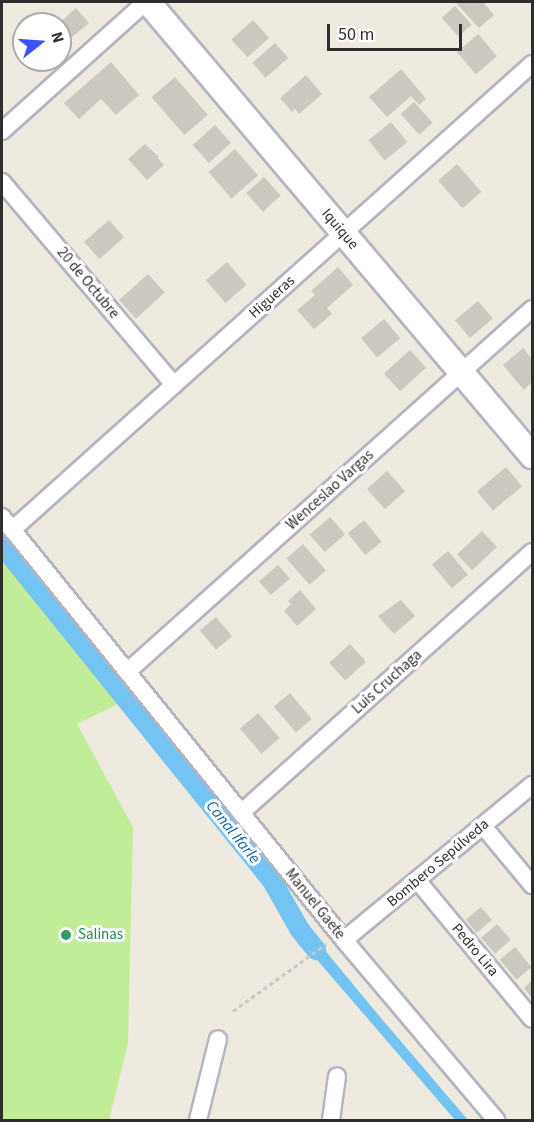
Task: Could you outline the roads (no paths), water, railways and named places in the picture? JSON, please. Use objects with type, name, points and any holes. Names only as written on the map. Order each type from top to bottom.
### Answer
[{"type":"street","points":[[2,131],[147,2]]},
{"type":"street","name":"Iquique","points":[[147,2],[532,456]]},
{"type":"street","name":"Higueras","points":[[7,523],[174,385],[532,64]]},
{"type":"street","name":"20 de Octubre","points":[[2,182],[174,385]]},
{"type":"street","name":"Wenceslao Vargas","points":[[127,672],[532,309]]},
{"type":"street","name":"Manuel Gaete","points":[[7,523],[344,940],[496,1120]]},
{"type":"street","name":"Luis Cruchaga","points":[[241,813],[532,552]]},
{"type":"street","name":"Bombero Sepúlveda","points":[[344,940],[532,785]]},
{"type":"street","points":[[483,826],[532,885]]},
{"type":"street","name":"Pedro Lira","points":[[417,880],[532,1020]]},
{"type":"street","points":[[198,1120],[219,1039]]},
{"type":"street","points":[[331,1120],[337,1076]]},
{"type":"water","points":[[305,926],[468,1120],[455,1120],[312,954],[295,933]]},
{"type":"waterway","name":"Canal Ifarle","points":[[2,545],[271,879],[300,930],[316,950]]},
{"type":"place","name":"Salinas","points":[[66,935]]}]
